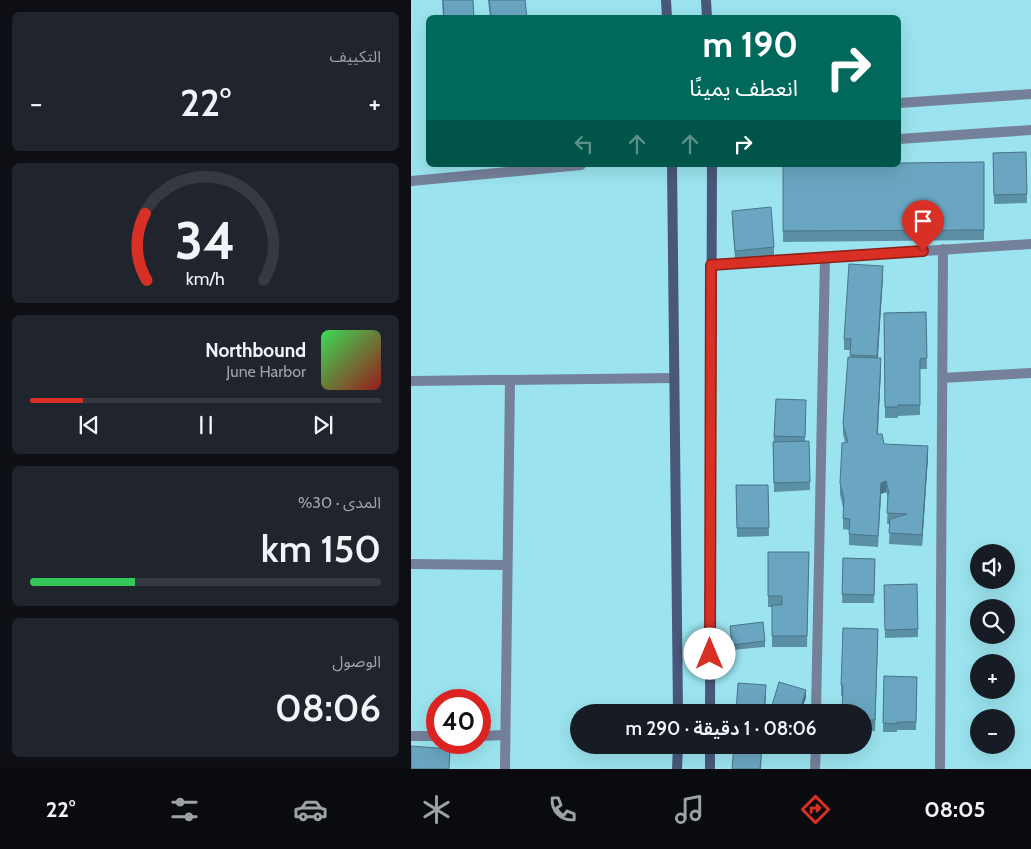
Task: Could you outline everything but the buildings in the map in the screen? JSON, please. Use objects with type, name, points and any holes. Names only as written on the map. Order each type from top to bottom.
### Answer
[{"type":"street","points":[[666,0],[667,15]]},
{"type":"street","points":[[706,0],[707,15]]},
{"type":"street","points":[[901,103],[1031,94]]},
{"type":"street","points":[[901,139],[1031,130]]},
{"type":"street","points":[[411,181],[560,167]]},
{"type":"street","points":[[672,167],[678,704]]},
{"type":"street","points":[[710,704],[712,167]]},
{"type":"street","points":[[711,265],[1031,244]]},
{"type":"street","points":[[940,769],[943,249]]},
{"type":"street","points":[[816,704],[825,257]]},
{"type":"street","points":[[942,378],[1031,373]]},
{"type":"street","points":[[411,381],[675,378]]},
{"type":"street","points":[[505,769],[510,380]]},
{"type":"street","points":[[411,564],[507,565]]},
{"type":"street","points":[[491,736],[505,735]]},
{"type":"street","points":[[411,736],[426,736]]},
{"type":"street","points":[[677,769],[678,754]]},
{"type":"street","points":[[710,754],[710,769]]},
{"type":"street","points":[[815,769],[816,754]]},
{"type":"route","points":[[710,654],[711,265],[923,251]]}]
